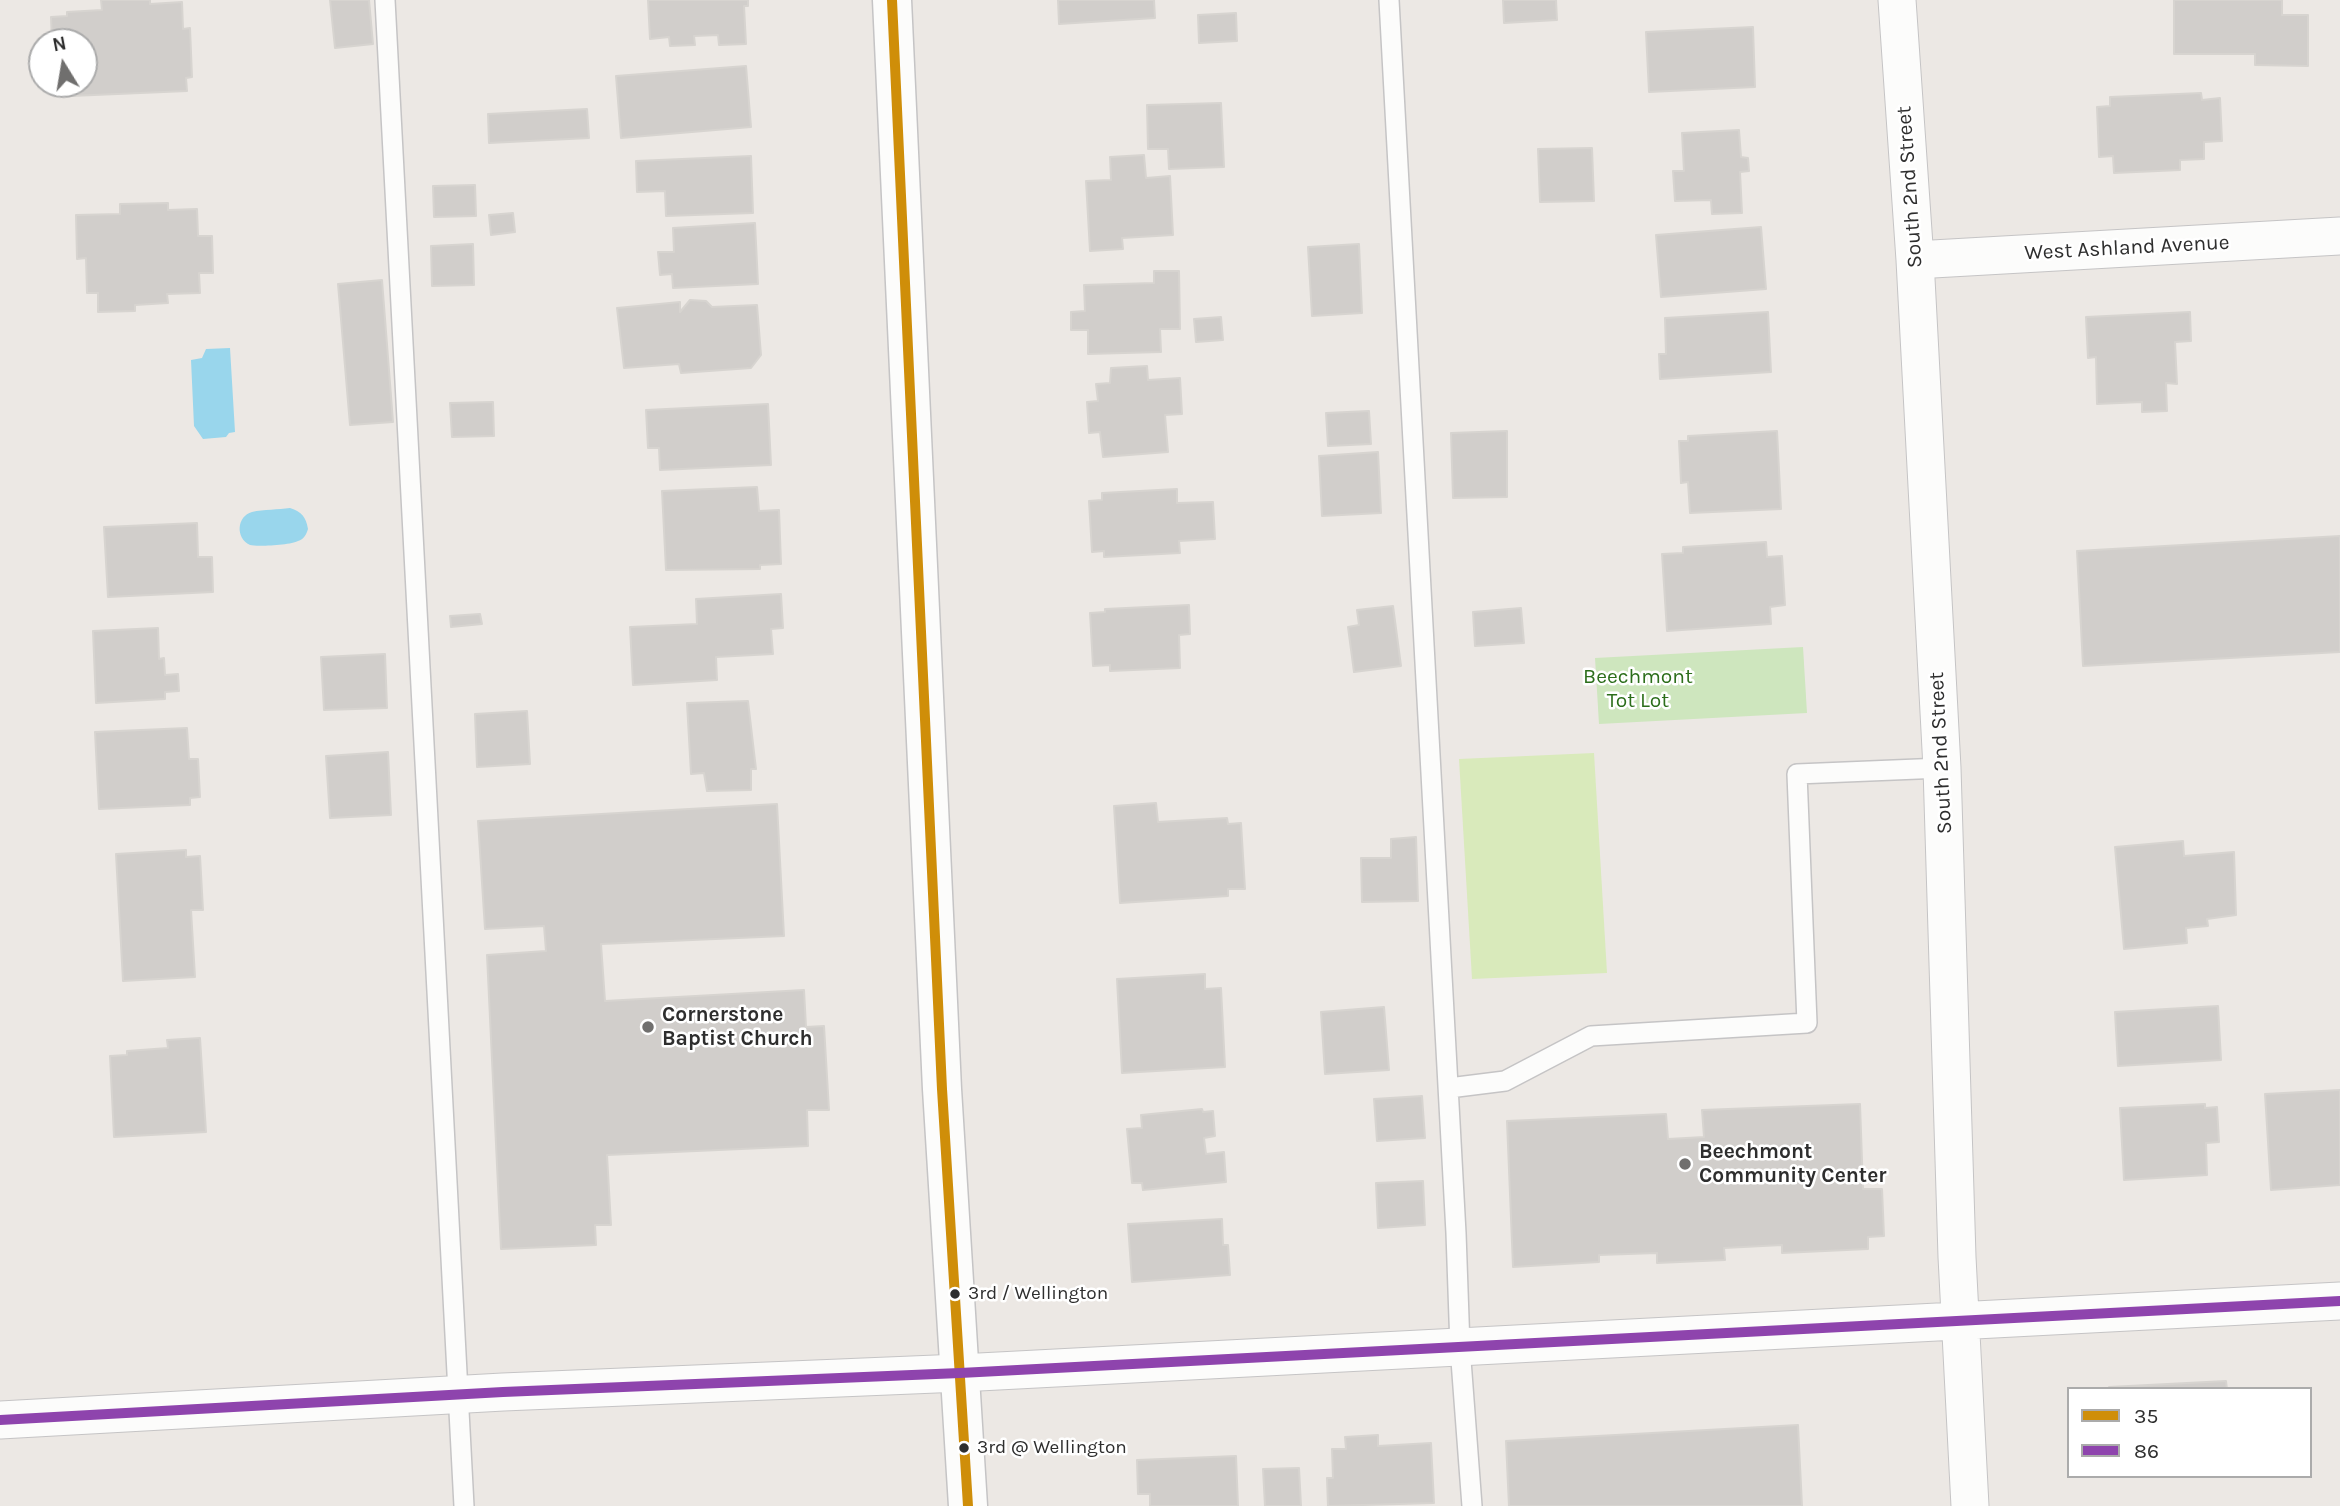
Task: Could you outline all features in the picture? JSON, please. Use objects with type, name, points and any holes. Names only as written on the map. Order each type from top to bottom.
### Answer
[{"type":"main road","points":[[892,0],[941,1075],[968,1506]]},
{"type":"street","name":"South 2nd Street","points":[[1898,0],[1915,260],[1942,768],[1957,1257],[1970,1506]]},
{"type":"street","name":"West Ashland Avenue","points":[[1915,260],[2340,236]]},
{"type":"street","points":[[0,1420],[2340,1301]]},
{"type":"lane","points":[[385,0],[464,1506]]},
{"type":"lane","points":[[1389,0],[1449,1088],[1460,1347],[1472,1506]]},
{"type":"lane","points":[[1449,1088],[1505,1082],[1591,1036],[1807,1023],[1797,774],[1942,768]]},
{"type":"green space","name":"Beechmont Tot Lot","points":[[1803,647],[1807,713],[1599,724],[1595,658]]},
{"type":"green space","points":[[1594,753],[1607,973],[1472,979],[1459,759]]},
{"type":"water","points":[[230,348],[235,432],[226,437],[203,439],[194,426],[191,360],[202,358],[206,349]]},
{"type":"water","points":[[290,508],[300,513],[306,521],[308,529],[302,539],[289,544],[259,546],[245,542],[240,527],[247,514]]},
{"type":"building","points":[[101,0],[150,0],[150,4],[182,2],[183,29],[190,28],[192,77],[186,78],[187,91],[98,95],[98,28],[51,28],[51,17],[67,16],[67,12],[102,10]]},
{"type":"building","points":[[330,0],[369,0],[373,44],[335,48]]},
{"type":"building","points":[[648,0],[748,0],[748,6],[744,6],[746,44],[719,45],[718,35],[694,36],[695,45],[670,46],[669,37],[650,39]]},
{"type":"building","points":[[1058,0],[1154,0],[1155,18],[1059,24]]},
{"type":"building","points":[[1503,0],[1556,0],[1557,20],[1504,23]]},
{"type":"building","points":[[2174,0],[2282,0],[2282,15],[2308,15],[2308,66],[2255,65],[2255,54],[2174,54]]},
{"type":"building","points":[[1236,13],[1237,41],[1199,43],[1198,15]]},
{"type":"building","points":[[1753,27],[1755,87],[1649,92],[1646,32]]},
{"type":"building","points":[[746,66],[751,127],[621,138],[616,76]]},
{"type":"building","points":[[2201,93],[2202,100],[2220,98],[2222,141],[2204,142],[2204,159],[2180,160],[2180,170],[2114,173],[2113,156],[2099,157],[2097,107],[2110,106],[2110,97]]},
{"type":"building","points":[[1221,103],[1224,167],[1169,169],[1168,149],[1148,149],[1147,105]]},
{"type":"building","points":[[587,109],[589,138],[489,143],[488,114]]},
{"type":"building","points":[[1739,130],[1741,157],[1748,158],[1749,171],[1740,172],[1742,213],[1712,214],[1711,200],[1675,201],[1673,171],[1684,171],[1682,133]]},
{"type":"building","points":[[1592,148],[1594,201],[1540,202],[1538,149]]},
{"type":"building","points":[[1144,155],[1146,178],[1170,176],[1173,235],[1122,238],[1123,249],[1090,251],[1086,181],[1111,180],[1110,157]]},
{"type":"building","points":[[751,156],[753,213],[666,216],[665,191],[637,192],[636,161]]},
{"type":"building","points":[[475,185],[476,216],[434,217],[433,186]]},
{"type":"building","points":[[168,203],[168,210],[197,209],[198,236],[212,236],[213,273],[199,273],[200,293],[167,294],[168,303],[135,305],[135,311],[98,312],[98,293],[87,293],[86,258],[77,259],[76,215],[120,214],[120,204]]},
{"type":"building","points":[[513,213],[515,232],[491,235],[489,215]]},
{"type":"building","points":[[755,223],[758,284],[673,288],[672,274],[660,275],[658,252],[674,252],[673,228]]},
{"type":"building","points":[[1761,227],[1766,289],[1661,297],[1656,235]]},
{"type":"building","points":[[473,244],[474,285],[432,286],[431,246]]},
{"type":"building","points":[[1359,244],[1362,313],[1312,316],[1308,247]]},
{"type":"building","points":[[1154,271],[1179,271],[1180,329],[1160,329],[1161,352],[1088,354],[1088,330],[1071,330],[1071,312],[1085,311],[1084,285],[1154,283]]},
{"type":"building","points":[[382,280],[393,422],[350,425],[338,284]]},
{"type":"building","points":[[690,300],[706,301],[712,307],[757,305],[761,355],[751,368],[681,373],[679,364],[624,368],[617,308],[680,302],[680,312]]},
{"type":"building","points":[[1768,312],[1771,372],[1660,379],[1659,354],[1666,354],[1665,318]]},
{"type":"building","points":[[2190,312],[2191,341],[2175,342],[2177,384],[2166,383],[2167,411],[2142,412],[2142,402],[2097,404],[2096,357],[2088,358],[2086,317]]},
{"type":"building","points":[[1221,317],[1223,340],[1196,342],[1194,319]]},
{"type":"building","points":[[1147,366],[1148,380],[1180,378],[1182,414],[1165,415],[1168,452],[1103,457],[1100,432],[1089,433],[1087,402],[1098,401],[1096,384],[1110,383],[1111,368]]},
{"type":"building","points":[[493,402],[494,436],[452,437],[450,403]]},
{"type":"building","points":[[768,404],[771,465],[660,470],[659,448],[648,448],[646,410]]},
{"type":"building","points":[[1369,411],[1371,444],[1328,446],[1326,413]]},
{"type":"building","points":[[1507,431],[1507,497],[1453,498],[1451,433]]},
{"type":"building","points":[[1777,431],[1781,509],[1690,513],[1688,482],[1681,483],[1679,441],[1688,441],[1688,436]]},
{"type":"building","points":[[1378,452],[1381,513],[1322,516],[1319,456]]},
{"type":"building","points":[[757,487],[759,511],[779,510],[781,564],[760,565],[760,569],[666,570],[662,491]]},
{"type":"building","points":[[1177,489],[1177,503],[1213,502],[1215,539],[1179,541],[1180,553],[1104,557],[1104,551],[1092,552],[1089,501],[1102,500],[1102,493]]},
{"type":"building","points":[[197,523],[198,557],[212,557],[213,592],[108,597],[104,527]]},
{"type":"building","points":[[2340,536],[2340,652],[2083,666],[2077,551]]},
{"type":"building","points":[[1766,542],[1767,557],[1782,556],[1785,605],[1770,607],[1771,624],[1667,631],[1662,554],[1683,553],[1683,547]]},
{"type":"building","points":[[781,594],[783,628],[771,629],[773,654],[716,657],[717,680],[633,685],[630,627],[697,624],[696,599]]},
{"type":"building","points":[[1189,605],[1190,634],[1179,635],[1180,668],[1110,671],[1110,665],[1093,666],[1090,613],[1105,612],[1105,609]]},
{"type":"building","points":[[1393,606],[1401,666],[1354,672],[1348,627],[1359,625],[1357,610]]},
{"type":"building","points":[[1521,608],[1524,643],[1475,646],[1473,612]]},
{"type":"building","points":[[480,614],[482,624],[451,627],[450,616]]},
{"type":"building","points":[[158,628],[159,659],[164,658],[165,675],[178,674],[179,691],[165,692],[165,699],[96,703],[93,631]]},
{"type":"building","points":[[385,654],[387,708],[324,710],[321,657]]},
{"type":"building","points":[[748,701],[756,769],[751,769],[751,790],[707,791],[704,773],[691,774],[687,703]]},
{"type":"building","points":[[527,711],[530,764],[477,767],[475,714]]},
{"type":"building","points":[[187,728],[189,759],[198,759],[200,797],[190,798],[190,805],[99,809],[95,732]]},
{"type":"building","points":[[388,752],[391,815],[330,818],[326,756]]},
{"type":"building","points":[[1156,803],[1158,822],[1227,818],[1228,824],[1241,823],[1245,889],[1228,889],[1228,896],[1120,903],[1114,806]]},
{"type":"building","name":"Cornerstone Baptist Church","points":[[777,804],[784,936],[601,944],[605,1001],[804,990],[806,1027],[824,1026],[829,1110],[807,1110],[808,1146],[607,1155],[611,1225],[595,1225],[596,1245],[501,1249],[487,955],[546,951],[544,926],[485,929],[478,821]]},
{"type":"building","points":[[1416,837],[1418,901],[1362,902],[1361,858],[1391,858],[1391,839]]},
{"type":"building","points":[[2183,841],[2184,856],[2234,852],[2236,915],[2207,919],[2208,926],[2186,928],[2187,943],[2124,949],[2115,847]]},
{"type":"building","points":[[186,850],[186,857],[200,856],[203,910],[191,910],[195,977],[123,981],[116,854]]},
{"type":"building","points":[[1205,974],[1205,989],[1221,988],[1225,1067],[1122,1073],[1117,979]]},
{"type":"building","points":[[2218,1006],[2221,1060],[2118,1066],[2115,1012]]},
{"type":"building","points":[[1384,1007],[1389,1070],[1325,1074],[1321,1012]]},
{"type":"building","points":[[200,1038],[206,1132],[114,1137],[110,1056],[127,1055],[127,1051],[168,1048],[167,1040]]},
{"type":"building","points":[[2340,1090],[2340,1185],[2271,1190],[2265,1094]]},
{"type":"building","points":[[1422,1096],[1425,1138],[1377,1141],[1374,1099]]},
{"type":"building","name":"Beechmont Community Center","points":[[1860,1104],[1863,1189],[1882,1189],[1884,1236],[1868,1237],[1868,1249],[1782,1253],[1782,1245],[1724,1248],[1725,1260],[1657,1263],[1657,1253],[1599,1255],[1599,1262],[1513,1267],[1507,1121],[1666,1114],[1668,1139],[1704,1137],[1702,1110]]},
{"type":"building","points":[[2205,1104],[2205,1108],[2217,1107],[2219,1142],[2206,1143],[2207,1175],[2124,1180],[2120,1108]]},
{"type":"building","points":[[1202,1109],[1203,1112],[1213,1111],[1215,1136],[1204,1138],[1206,1154],[1224,1152],[1226,1182],[1143,1190],[1142,1183],[1132,1183],[1127,1129],[1142,1128],[1141,1115]]},
{"type":"building","points":[[1423,1181],[1425,1225],[1378,1228],[1376,1183]]},
{"type":"building","points":[[1222,1219],[1223,1245],[1228,1245],[1230,1275],[1132,1282],[1128,1224]]},
{"type":"building","points":[[2226,1381],[2227,1387],[2109,1387]]},
{"type":"building","points":[[1798,1425],[1802,1506],[1509,1506],[1506,1441]]},
{"type":"building","points":[[1378,1435],[1378,1446],[1431,1443],[1434,1503],[1328,1506],[1327,1478],[1333,1478],[1332,1449],[1346,1449],[1345,1437]]},
{"type":"building","points":[[1236,1456],[1238,1506],[1150,1506],[1150,1494],[1138,1494],[1137,1460]]},
{"type":"building","points":[[1299,1468],[1301,1506],[1265,1506],[1263,1469]]},
{"type":"transit line","name":"35","points":[[892,0],[942,1089],[968,1506]]},
{"type":"transit line","name":"86","points":[[0,1420],[503,1392],[960,1373],[2340,1301]]},
{"type":"place","name":"Cornerstone Baptist Church","points":[[648,1027]]},
{"type":"place","name":"Beechmont Community Center","points":[[1685,1164]]},
{"type":"place","name":"3rd / Wellington","points":[[955,1294]]},
{"type":"place","name":"3rd @ Wellington","points":[[964,1448]]}]
